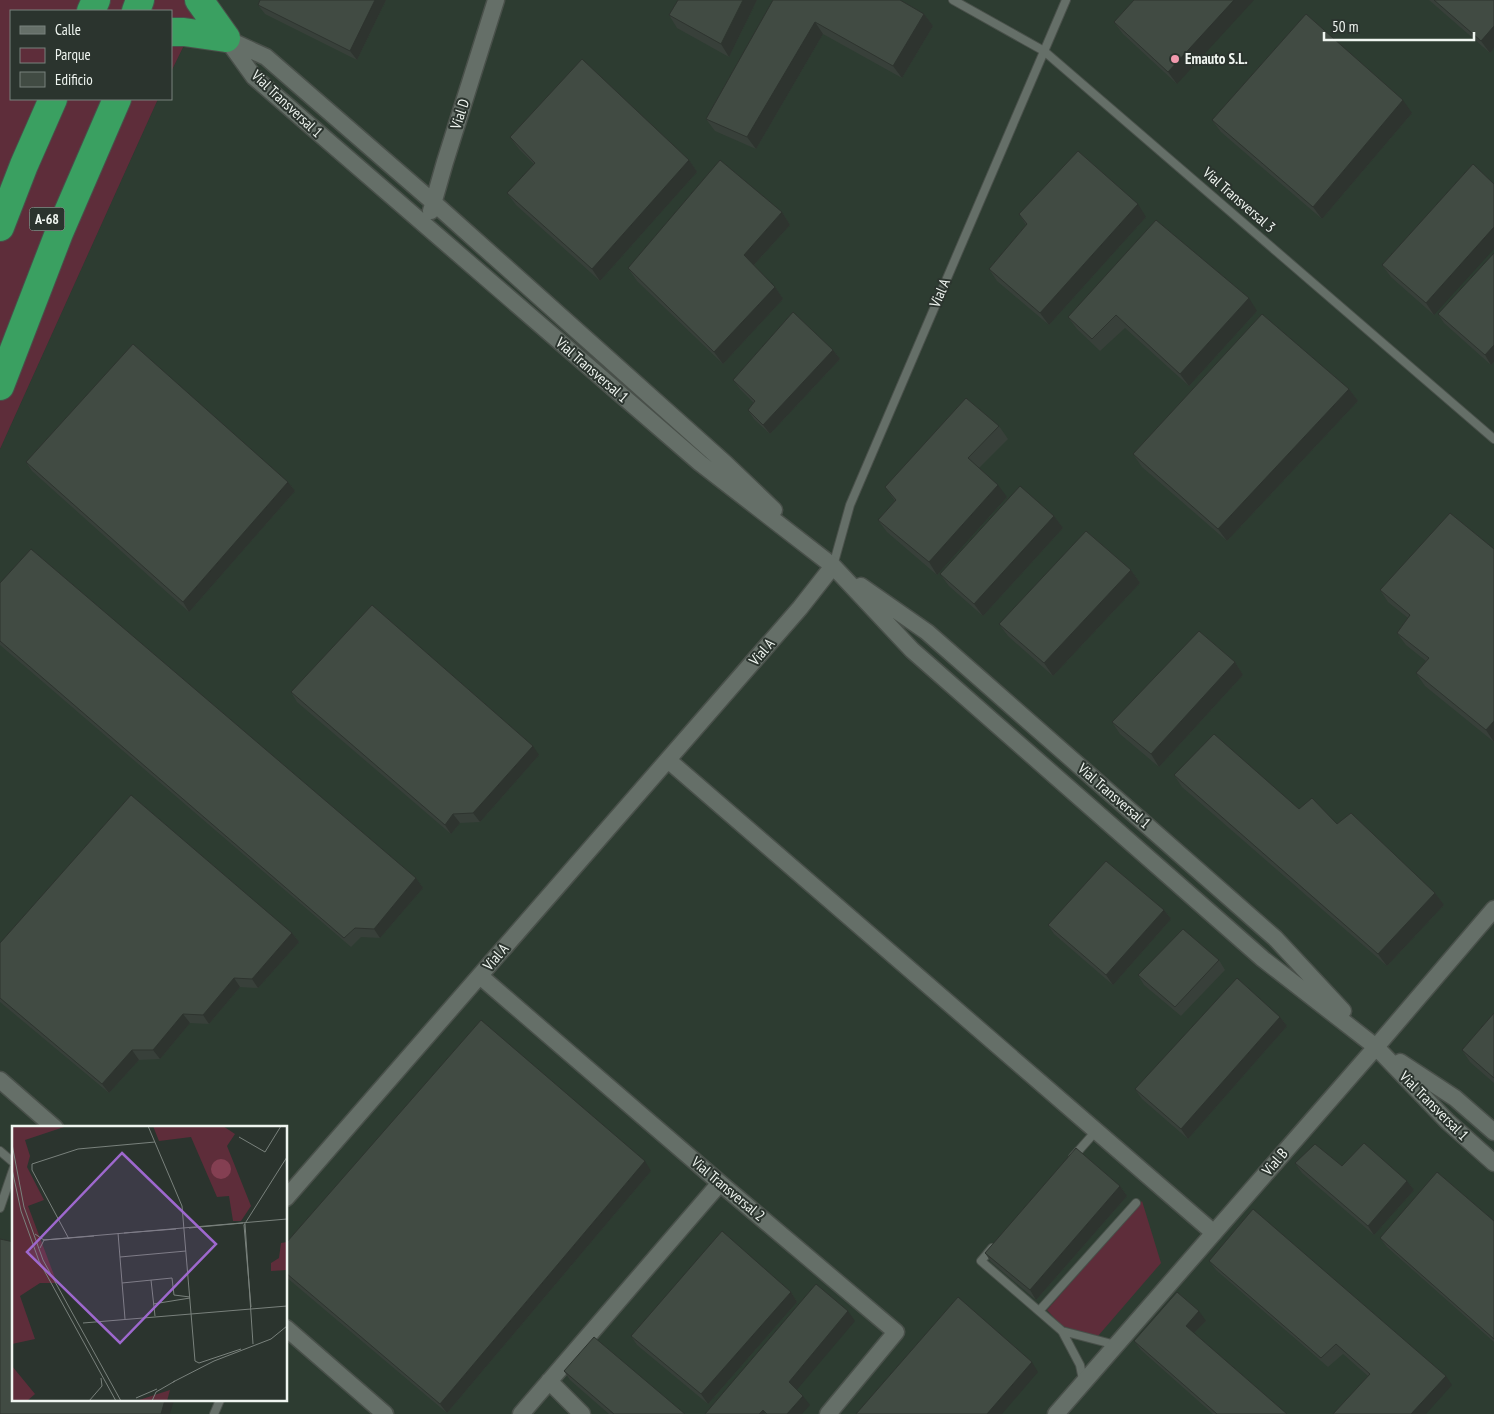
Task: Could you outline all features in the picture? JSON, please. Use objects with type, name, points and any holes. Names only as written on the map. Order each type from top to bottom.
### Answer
[{"type":"highway","points":[[199,0],[226,38]]},
{"type":"highway","points":[[172,32],[226,38]]},
{"type":"highway","name":"A-68","points":[[0,227],[24,165],[53,100]]},
{"type":"highway","name":"A-68","points":[[0,341],[62,181],[98,100]]},
{"type":"highway","points":[[0,386],[60,232],[117,100]]},
{"type":"street","name":"Vial D","points":[[426,228],[496,0]]},
{"type":"street","name":"Vial Transversal 1","points":[[226,38],[266,57],[433,202],[726,464],[833,566],[920,656],[1263,959],[1376,1047],[1455,1098],[1494,1132]]},
{"type":"street","name":"Vial Transversal 1","points":[[226,38],[254,77],[426,228],[700,463],[833,566],[927,632],[1275,938],[1447,1121],[1494,1163]]},
{"type":"street","name":"Vial A","points":[[288,1196],[800,608],[833,566]]},
{"type":"street","points":[[668,760],[1214,1233]]},
{"type":"street","name":"Vial B","points":[[1056,1414],[1494,909]]},
{"type":"street","name":"Vial Transversal 2","points":[[480,976],[896,1332],[828,1414]]},
{"type":"street","points":[[0,1080],[53,1126]]},
{"type":"street","points":[[521,1414],[720,1183]]},
{"type":"street","points":[[288,1330],[385,1414]]},
{"type":"street","points":[[549,1381],[582,1414]]},
{"type":"lane","name":"Vial Transversal 3","points":[[953,0],[1044,50],[1494,439]]},
{"type":"lane","name":"Vial A","points":[[833,566],[850,505],[1066,0]]},
{"type":"lane","points":[[1071,1160],[1096,1131]]},
{"type":"lane","points":[[0,1151],[12,1161]]},
{"type":"lane","points":[[0,1208],[12,1173]]},
{"type":"lane","points":[[1039,1310],[1136,1203]]},
{"type":"lane","points":[[1000,1240],[981,1261],[1062,1331],[1080,1365],[1084,1382]]},
{"type":"lane","points":[[1062,1331],[1116,1345]]},
{"type":"lane","points":[[214,1414],[219,1402]]},
{"type":"shaded area","points":[[206,0],[1494,0],[1494,1414],[0,1414],[0,449],[158,100],[172,100],[172,70]]},
{"type":"green space","points":[[0,0],[206,0],[172,70],[172,10],[10,10],[10,100],[158,100],[0,449]]},
{"type":"green space","points":[[1142,1201],[1161,1263],[1098,1336],[1062,1326],[1047,1310]]},
{"type":"building","points":[[260,0],[375,0],[350,51],[258,5]]},
{"type":"building","points":[[678,0],[743,0],[721,44],[669,15]]},
{"type":"building","points":[[773,0],[900,0],[924,14],[893,66],[815,22],[747,137],[706,119]]},
{"type":"building","name":"Emauto S.L.","points":[[1134,0],[1234,0],[1168,72],[1114,22]]},
{"type":"building","points":[[1434,0],[1494,0],[1494,26],[1481,41]]},
{"type":"building","points":[[1306,14],[1403,100],[1313,207],[1212,120]]},
{"type":"building","points":[[582,59],[689,160],[592,269],[507,193],[535,163],[510,137]]},
{"type":"building","points":[[1078,151],[1138,204],[1040,313],[989,269],[1027,224],[1019,214]]},
{"type":"building","points":[[720,160],[782,212],[744,255],[775,287],[714,352],[628,268]]},
{"type":"building","points":[[1473,164],[1494,184],[1494,227],[1426,303],[1382,265]]},
{"type":"building","points":[[1156,220],[1249,298],[1180,374],[1116,315],[1092,339],[1068,317]]},
{"type":"building","points":[[1494,253],[1494,345],[1485,355],[1438,314]]},
{"type":"building","points":[[793,312],[833,350],[763,425],[748,410],[755,401],[733,380]]},
{"type":"building","points":[[1262,314],[1349,389],[1218,529],[1133,454]]},
{"type":"building","points":[[133,344],[288,482],[183,602],[26,462]]},
{"type":"building","points":[[966,398],[999,426],[968,458],[998,485],[929,562],[878,520],[896,500],[885,487]]},
{"type":"building","points":[[1020,486],[1054,516],[974,604],[940,574]]},
{"type":"building","points":[[1450,513],[1494,549],[1494,721],[1486,730],[1416,673],[1429,658],[1397,633],[1410,615],[1380,590]]},
{"type":"building","points":[[1086,531],[1131,570],[1044,663],[999,624]]},
{"type":"building","points":[[31,549],[416,878],[374,929],[355,928],[344,938],[0,641],[0,583]]},
{"type":"building","points":[[372,605],[533,746],[473,813],[453,814],[445,825],[291,692]]},
{"type":"building","points":[[1199,631],[1235,662],[1151,754],[1112,722]]},
{"type":"building","points":[[1214,734],[1299,809],[1312,798],[1337,824],[1351,813],[1435,893],[1378,954],[1174,775]]},
{"type":"building","points":[[131,795],[292,933],[252,979],[234,978],[203,1015],[183,1014],[153,1050],[132,1050],[102,1084],[0,998],[0,943]]},
{"type":"building","points":[[1106,861],[1164,910],[1106,975],[1048,925]]},
{"type":"building","points":[[1183,929],[1219,960],[1175,1007],[1138,975]]},
{"type":"building","points":[[1237,978],[1280,1017],[1181,1129],[1135,1089]]},
{"type":"building","points":[[1494,1013],[1494,1078],[1462,1050]]},
{"type":"building","points":[[481,1020],[645,1161],[440,1404],[288,1275],[288,1241]]},
{"type":"building","points":[[1364,1143],[1407,1181],[1368,1226],[1295,1163],[1315,1144],[1342,1166]]},
{"type":"building","points":[[1076,1148],[1120,1186],[1030,1290],[985,1253]]},
{"type":"building","points":[[1437,1172],[1494,1221],[1494,1339],[1380,1238]]},
{"type":"building","points":[[1253,1209],[1446,1376],[1411,1414],[1333,1414],[1370,1374],[1336,1344],[1321,1358],[1209,1261]]},
{"type":"building","points":[[722,1231],[791,1292],[701,1394],[631,1336]]},
{"type":"building","points":[[0,1239],[12,1242],[12,1402],[164,1402],[161,1414],[0,1414]]},
{"type":"building","points":[[816,1284],[848,1311],[789,1382],[803,1396],[787,1414],[767,1414],[763,1410],[759,1414],[705,1414]]},
{"type":"building","points":[[1177,1292],[1199,1311],[1186,1326],[1287,1414],[1217,1414],[1134,1341]]},
{"type":"building","points":[[958,1297],[1032,1362],[987,1414],[856,1414]]},
{"type":"building","points":[[594,1337],[685,1414],[614,1414],[564,1371]]},
{"type":"place","name":"Emauto S.L.","points":[[1175,59]]}]
